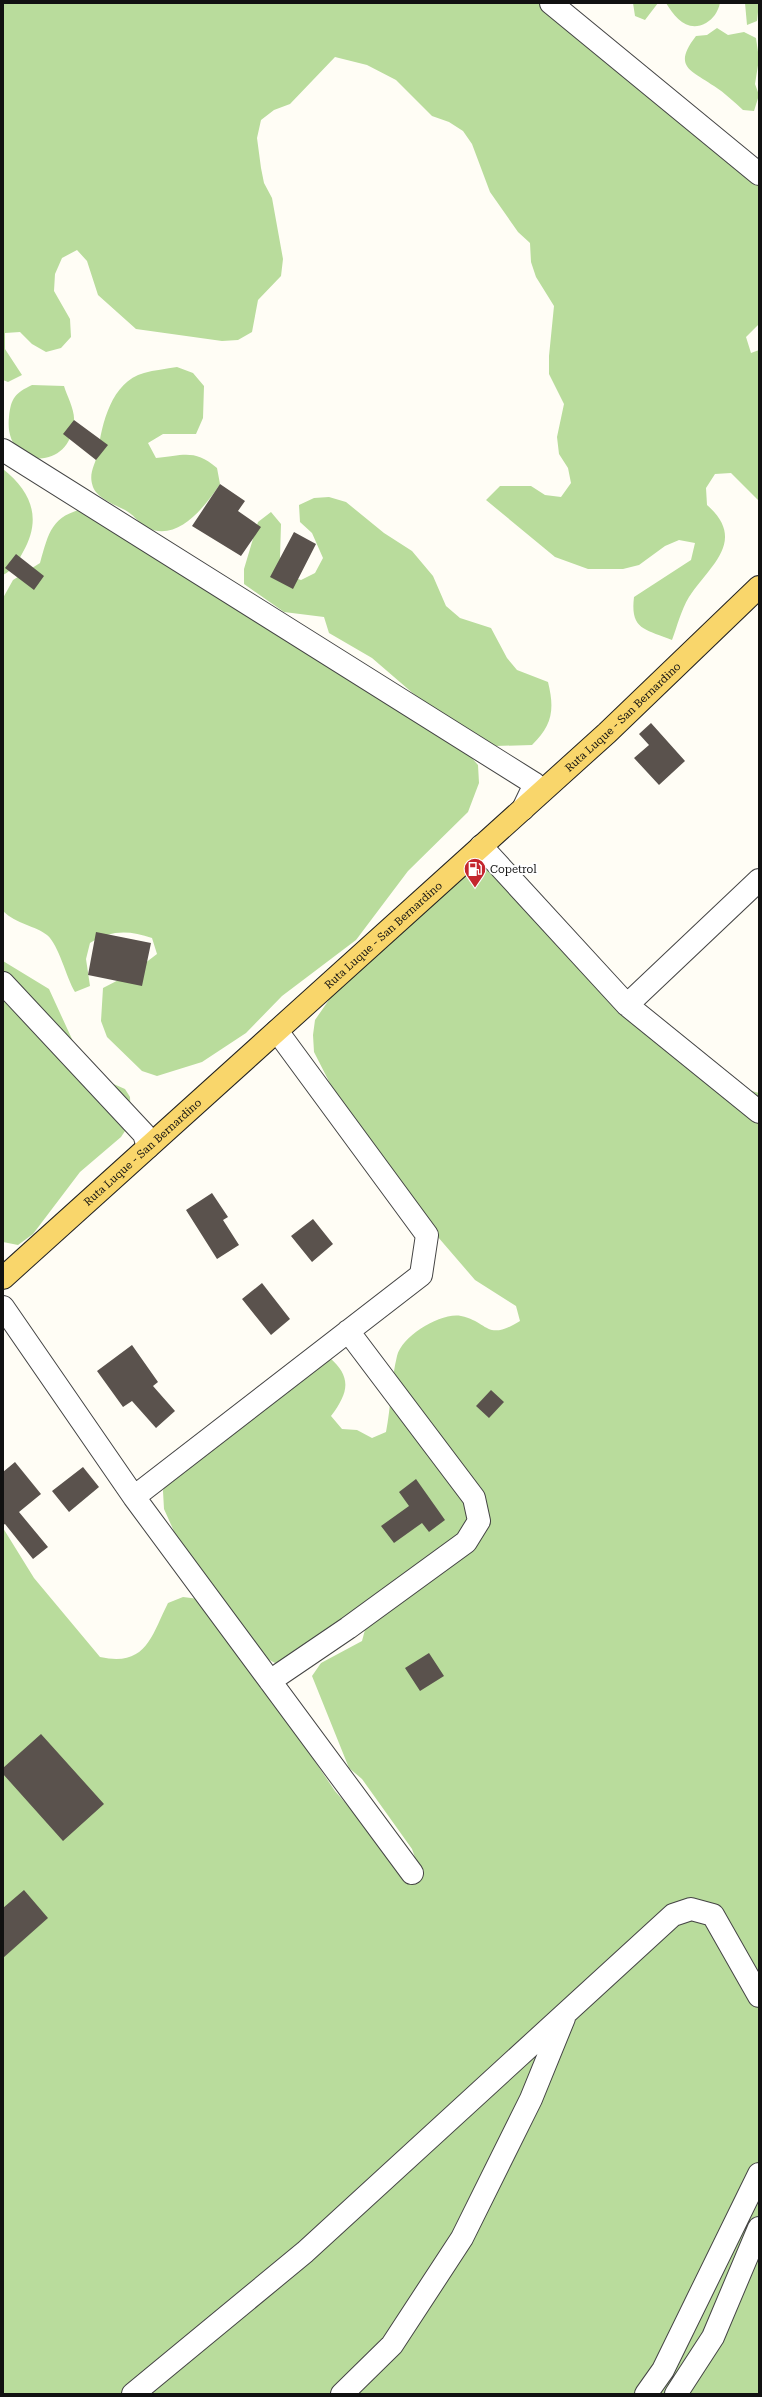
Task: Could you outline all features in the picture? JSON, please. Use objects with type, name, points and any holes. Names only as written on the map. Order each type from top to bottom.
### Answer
[{"type":"main road","name":"Ruta Luque - San Bernardino","points":[[3,1278],[606,733],[759,587]]},
{"type":"street","points":[[551,3],[759,174]]},
{"type":"street","points":[[3,450],[535,784],[522,809]]},
{"type":"street","points":[[481,846],[627,1005],[759,1112]]},
{"type":"street","points":[[627,1005],[759,880]]},
{"type":"street","points":[[3,983],[144,1134],[148,1147]]},
{"type":"street","points":[[134,1496],[421,1275],[427,1235],[277,1031]]},
{"type":"street","points":[[3,1307],[134,1496],[412,1874]]},
{"type":"street","points":[[270,1681],[348,1628],[466,1542],[479,1521],[474,1498],[348,1331]]},
{"type":"street","points":[[133,2394],[305,2252],[673,1915],[691,1909],[713,1915],[759,1996]]},
{"type":"street","points":[[342,2394],[392,2345],[462,2238],[532,2099],[566,2013]]},
{"type":"street","points":[[646,2394],[663,2370],[759,2174]]},
{"type":"street","points":[[676,2394],[713,2337],[759,2228]]},
{"type":"green space","points":[[3,3],[547,3],[759,183],[759,324],[746,337],[751,353],[759,350],[759,501],[731,473],[715,474],[706,488],[707,505],[719,518],[724,530],[725,542],[721,553],[714,564],[686,602],[672,640],[641,627],[634,616],[634,597],[691,560],[695,543],[679,540],[665,546],[639,565],[623,569],[588,569],[555,557],[486,500],[500,486],[531,486],[545,495],[561,497],[571,483],[568,468],[559,454],[557,437],[564,404],[549,374],[549,356],[554,306],[536,277],[531,262],[530,243],[518,232],[490,192],[472,144],[463,131],[449,122],[432,116],[396,80],[367,65],[335,57],[290,104],[274,110],[261,120],[257,138],[261,168],[264,183],[272,198],[283,259],[281,276],[258,300],[252,332],[238,340],[222,341],[136,329],[98,295],[87,261],[77,250],[62,258],[55,274],[54,291],[70,319],[71,337],[61,348],[46,352],[32,344],[20,332],[5,333],[5,349],[22,375],[8,382],[3,380]]},
{"type":"green space","points":[[633,3],[658,3],[645,20],[635,16]]},
{"type":"green space","points":[[666,3],[720,3],[717,12],[711,19],[699,26],[693,26],[688,25],[678,19]]},
{"type":"green space","points":[[745,3],[759,3],[757,21],[747,25]]},
{"type":"green space","points":[[717,28],[728,35],[744,32],[756,38],[759,59],[755,84],[759,95],[754,111],[743,110],[722,92],[687,67],[685,55],[696,36],[707,35]]},
{"type":"green space","points":[[177,367],[193,373],[204,386],[203,418],[196,434],[163,434],[148,443],[156,458],[189,455],[202,458],[217,468],[220,484],[206,503],[189,520],[179,527],[168,531],[157,531],[146,527],[128,512],[98,495],[93,487],[91,478],[102,429],[110,405],[123,385],[144,373]]},
{"type":"green space","points":[[32,385],[64,386],[73,412],[74,421],[70,438],[62,450],[51,457],[38,458],[26,455],[16,447],[10,435],[9,417],[11,405],[18,394]]},
{"type":"green space","points":[[3,469],[21,487],[31,507],[33,517],[29,540],[19,560],[10,571],[3,575]]},
{"type":"green space","points":[[329,497],[346,502],[384,533],[412,551],[433,576],[446,606],[460,618],[491,628],[507,658],[517,670],[548,682],[551,701],[550,717],[544,731],[532,745],[496,746],[452,723],[437,714],[372,658],[329,633],[324,617],[284,612],[244,584],[244,569],[258,522],[271,512],[281,524],[280,557],[284,574],[301,580],[315,573],[323,558],[312,533],[300,522],[299,505],[314,498]]},
{"type":"green space","points":[[86,508],[456,740],[478,765],[479,783],[468,812],[408,871],[356,940],[282,996],[246,1033],[202,1062],[157,1076],[142,1071],[107,1037],[101,1021],[103,988],[132,973],[157,954],[152,938],[144,935],[120,933],[105,936],[90,943],[86,959],[90,986],[75,992],[59,953],[47,935],[14,919],[3,911],[3,598],[13,580],[40,563],[49,534],[58,521],[74,511]]},
{"type":"green space","points":[[502,855],[516,866],[525,879],[564,946],[716,1081],[759,1093],[759,2394],[3,2394],[3,1528],[34,1578],[100,1657],[115,1659],[128,1658],[137,1653],[151,1638],[168,1603],[183,1597],[199,1599],[282,1703],[316,1763],[335,1791],[403,1869],[417,1863],[412,1849],[362,1779],[349,1768],[312,1676],[321,1663],[362,1641],[366,1626],[292,1663],[275,1663],[260,1655],[177,1538],[164,1509],[163,1491],[166,1476],[329,1357],[342,1371],[345,1385],[342,1399],[331,1416],[342,1429],[357,1430],[372,1438],[386,1432],[393,1374],[397,1356],[400,1348],[414,1334],[433,1322],[453,1316],[461,1316],[470,1319],[488,1329],[494,1330],[509,1327],[520,1321],[516,1306],[475,1280],[419,1215],[343,1109],[314,1052],[313,1035],[315,1020],[333,994],[458,875],[486,859]]},
{"type":"green space","points":[[3,961],[49,989],[83,1063],[95,1076],[125,1089],[130,1097],[131,1122],[121,1137],[80,1172],[33,1234],[18,1245],[3,1242]]},
{"type":"building","points":[[74,420],[108,445],[96,460],[63,434]]},
{"type":"building","points":[[220,484],[245,501],[238,511],[261,527],[241,556],[192,526]]},
{"type":"building","points":[[294,532],[316,544],[293,589],[270,577]]},
{"type":"building","points":[[16,554],[44,576],[34,590],[5,568]]},
{"type":"building","points":[[651,723],[685,761],[659,785],[634,758],[649,745],[639,734]]},
{"type":"building","points":[[96,932],[151,943],[142,986],[88,975]]},
{"type":"building","points":[[212,1193],[228,1217],[223,1220],[239,1245],[217,1259],[186,1210]]},
{"type":"building","points":[[313,1219],[333,1244],[312,1262],[291,1236]]},
{"type":"building","points":[[262,1283],[290,1319],[271,1335],[242,1299]]},
{"type":"building","points":[[132,1345],[158,1382],[153,1386],[175,1411],[156,1428],[132,1401],[123,1407],[97,1371]]},
{"type":"building","points":[[491,1390],[504,1402],[489,1418],[476,1406]]},
{"type":"building","points":[[15,1462],[41,1494],[19,1512],[48,1547],[33,1559],[5,1524],[3,1525],[3,1472]]},
{"type":"building","points":[[83,1467],[99,1487],[69,1512],[52,1491]]},
{"type":"building","points":[[416,1479],[445,1520],[429,1532],[422,1523],[394,1543],[381,1526],[409,1506],[399,1492]]},
{"type":"building","points":[[429,1653],[444,1676],[420,1691],[405,1668]]},
{"type":"building","points":[[41,1734],[104,1804],[63,1841],[3,1774],[3,1768]]},
{"type":"building","points":[[24,1890],[48,1918],[3,1958],[3,1908]]},
{"type":"place","name":"Copetrol","points":[[475,888]]}]
